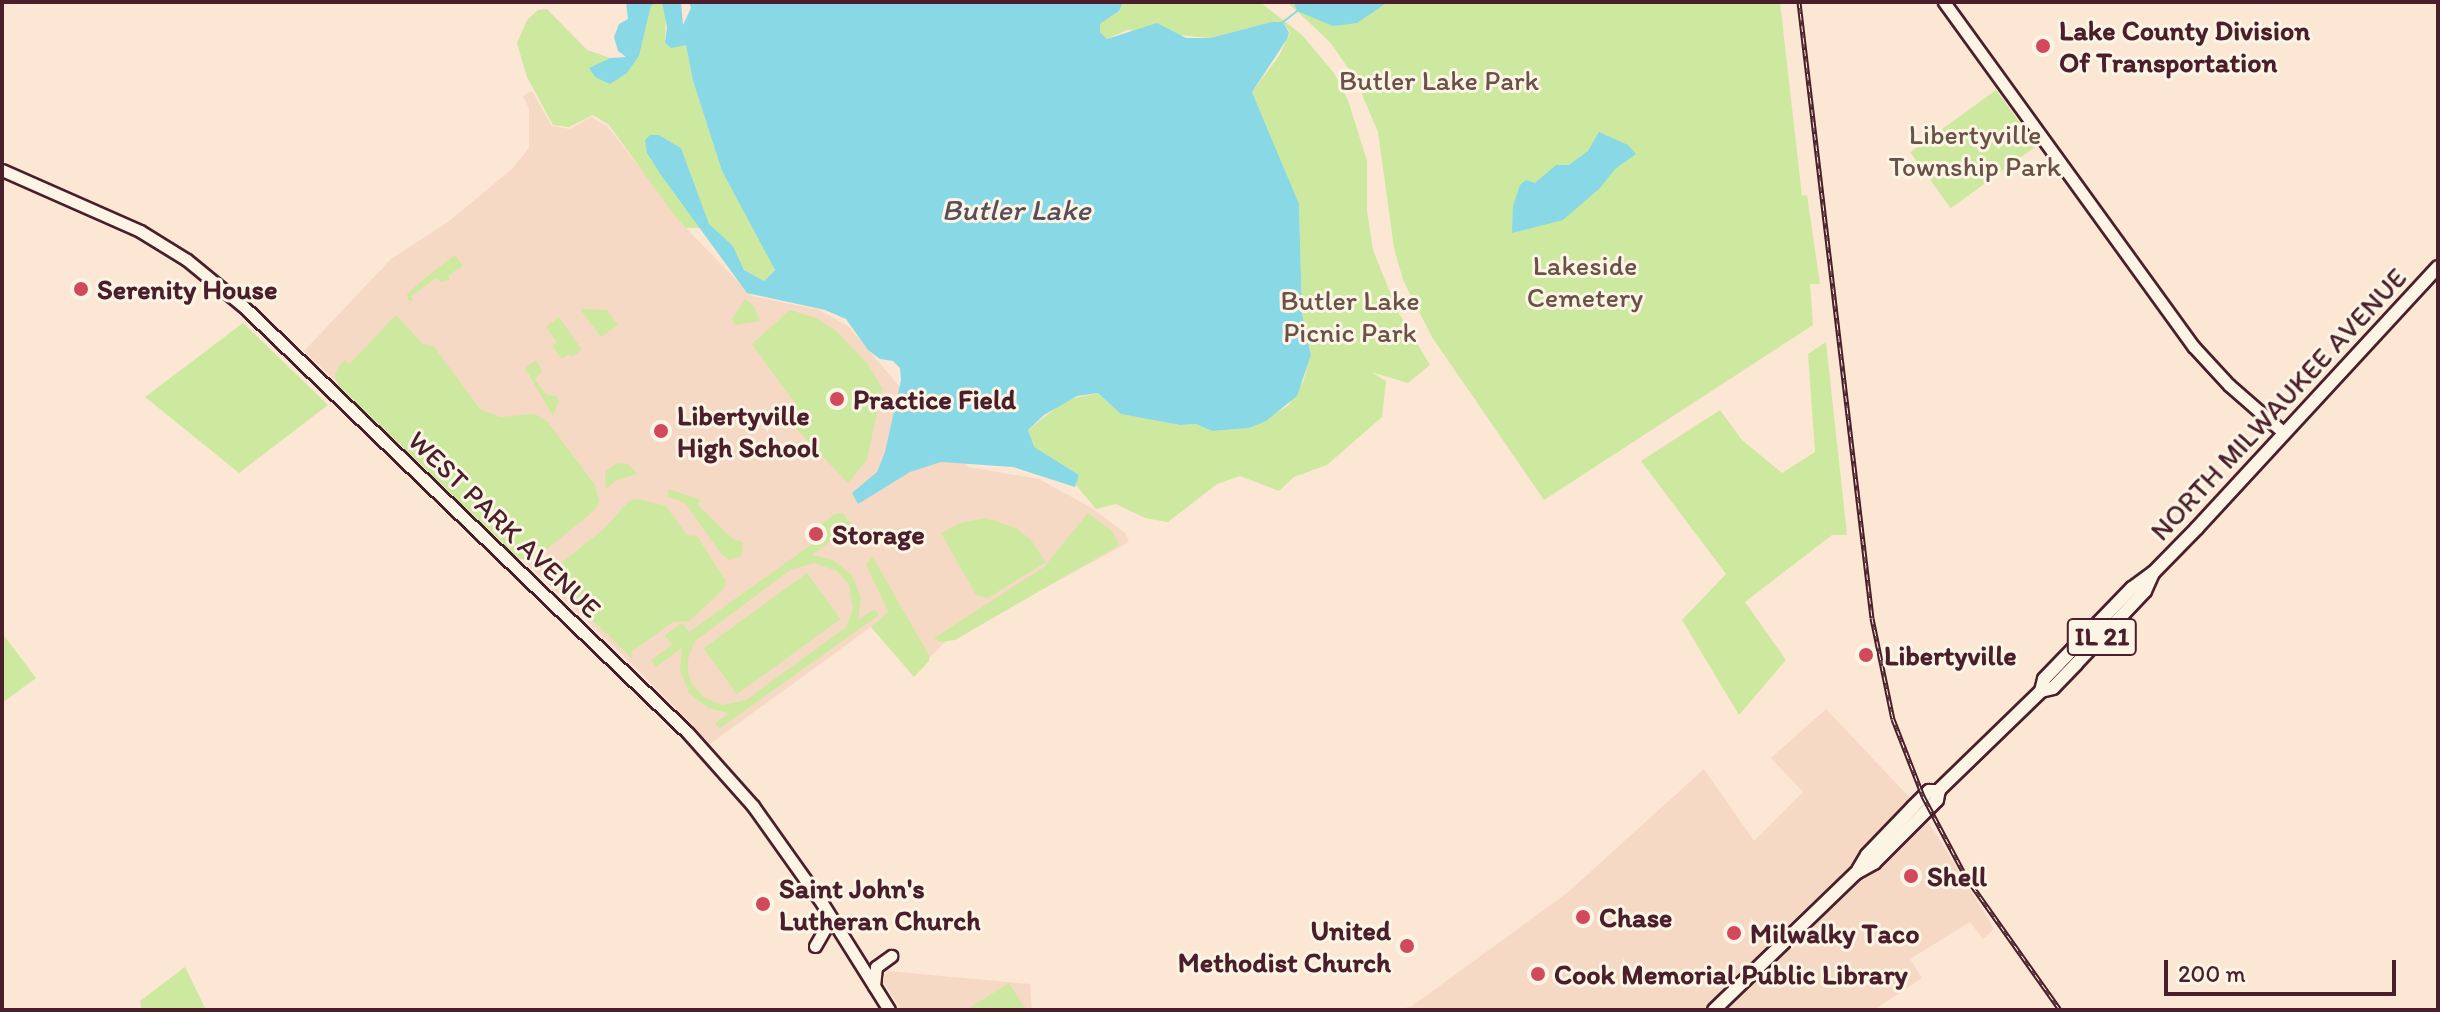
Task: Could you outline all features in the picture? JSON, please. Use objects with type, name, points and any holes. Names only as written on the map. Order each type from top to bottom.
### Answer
[{"type":"main road","points":[[1944,2],[2193,346],[2229,385],[2284,433]]},
{"type":"main road","name":"WEST PARK AVENUE","points":[[2,170],[140,231],[187,260],[243,306],[688,733],[750,803],[831,918],[889,1010]]},
{"type":"main road","name":"NORTH MILWAUKEE AVENUE","points":[[1714,1010],[1856,873],[1867,855],[1915,804],[1929,791],[1939,791],[2041,691],[2044,679],[2132,588],[2153,573],[2438,267]]},
{"type":"main road","points":[[815,946],[831,918]]},
{"type":"main road","points":[[874,987],[876,967],[891,956]]},
{"type":"shaded area","name":"Libertyville High School","points":[[532,91],[552,126],[570,129],[591,117],[608,127],[689,231],[752,296],[819,310],[848,326],[968,467],[1039,479],[1092,508],[1125,533],[1129,542],[944,643],[913,675],[871,627],[710,744],[631,663],[304,351],[391,259],[448,222],[512,169],[529,148],[529,109],[523,96]]},
{"type":"shaded area","points":[[1826,709],[1913,801],[1938,837],[1994,929],[1983,939],[1970,922],[1910,959],[1922,978],[1874,1010],[1399,1010],[1412,1006],[1567,893],[1704,769],[1754,841],[1803,792],[1771,758]]},
{"type":"shaded area","points":[[887,971],[1030,984],[1032,1010],[901,1010],[882,980]]},
{"type":"green space","points":[[662,2],[666,10],[665,43],[686,45],[693,81],[722,171],[775,269],[764,281],[744,270],[733,246],[709,225],[681,148],[659,135],[647,153],[702,228],[686,228],[675,216],[609,125],[593,115],[569,127],[553,125],[527,77],[517,43],[527,20],[538,10],[547,9],[587,50],[610,58],[589,68],[627,73],[639,56],[651,6]]},
{"type":"green space","name":"Butler Lake Picnic Park","points":[[1122,2],[1260,2],[1302,35],[1334,73],[1348,100],[1367,161],[1367,211],[1373,250],[1397,310],[1430,365],[1408,383],[1371,372],[1386,381],[1382,417],[1327,465],[1294,477],[1279,491],[1240,476],[1217,484],[1168,522],[1145,518],[1116,504],[1096,509],[1076,485],[1079,475],[1033,447],[1028,430],[1066,400],[1098,393],[1122,414],[1180,425],[1196,424],[1212,431],[1249,428],[1288,406],[1303,382],[1311,354],[1302,314],[1299,205],[1252,92],[1279,56],[1290,33],[1283,22],[1271,22],[1210,38],[1127,30],[1107,39],[1100,32],[1100,24],[1119,11]]},
{"type":"green space","name":"Lakeside Cemetery","points":[[1287,2],[1780,2],[1802,196],[1807,195],[1820,284],[1810,284],[1813,325],[1544,500],[1432,337],[1403,280],[1394,248],[1378,132],[1355,78],[1330,42]]},
{"type":"green space","name":"Libertyville Township Park","points":[[1996,90],[2037,146],[1951,208],[1910,152]]},
{"type":"green space","points":[[455,255],[463,266],[449,275],[449,280],[441,282],[436,278],[411,296],[413,301],[408,300],[407,294]]},
{"type":"green space","points":[[745,299],[754,306],[760,321],[736,325],[732,320]]},
{"type":"green space","points":[[580,309],[607,310],[618,325],[601,337]]},
{"type":"green space","name":"Practice Field","points":[[790,310],[816,318],[836,331],[868,364],[882,388],[867,460],[848,483],[790,422],[795,403],[752,344]]},
{"type":"green space","points":[[396,315],[422,343],[435,348],[480,409],[500,417],[535,414],[547,421],[595,485],[599,501],[596,509],[534,560],[519,559],[338,385],[335,374],[339,366],[344,360],[349,364]]},
{"type":"green space","points":[[559,317],[582,350],[562,359],[552,346],[557,342],[546,327]]},
{"type":"green space","points":[[243,323],[328,405],[239,473],[145,397]]},
{"type":"green space","points":[[1826,342],[1847,535],[1832,535],[1745,602],[1786,660],[1739,715],[1682,620],[1726,574],[1641,461],[1720,410],[1742,440],[1782,473],[1815,452],[1808,354]]},
{"type":"green space","points":[[536,360],[542,371],[535,379],[546,395],[556,396],[559,401],[553,416],[525,368]]},
{"type":"green space","points":[[617,463],[628,464],[638,474],[617,480],[606,489],[605,472]]},
{"type":"green space","points":[[669,489],[701,500],[697,504],[733,539],[743,542],[741,556],[730,560],[721,554],[685,503],[667,496]]},
{"type":"green space","points":[[637,499],[666,506],[687,535],[697,536],[726,581],[724,589],[689,621],[673,622],[631,652],[632,658],[556,585],[552,575],[555,568],[604,529],[629,501]]},
{"type":"green space","points":[[843,513],[852,526],[812,555],[833,560],[852,575],[861,598],[858,620],[874,609],[879,615],[719,729],[715,723],[729,713],[708,708],[689,693],[680,670],[682,648],[656,667],[651,660],[672,645],[665,635],[682,623],[689,632],[826,534],[820,525],[835,514]],"holes":[[[814,563],[837,571],[849,585],[853,609],[846,627],[746,700],[722,705],[704,697],[692,684],[688,659],[695,641],[790,570]]]},
{"type":"green space","points":[[1088,513],[1112,531],[1119,545],[955,640],[940,642],[934,638],[1044,567]]},
{"type":"green space","points":[[986,518],[1016,528],[1031,540],[1046,562],[988,598],[976,595],[941,533],[961,523]]},
{"type":"green space","points":[[872,556],[929,655],[929,661],[914,677],[871,627],[888,612],[866,564]]},
{"type":"green space","points":[[807,573],[841,619],[737,694],[703,648]]},
{"type":"green space","points":[[2,633],[36,678],[2,703]]},
{"type":"green space","points":[[185,967],[206,1010],[141,1008],[140,1001]]},
{"type":"green space","points":[[1009,983],[1026,1010],[966,1010]]},
{"type":"water","points":[[626,2],[656,2],[651,6],[639,56],[627,73],[610,84],[595,77],[589,68],[610,58],[626,57],[618,51],[614,37],[619,24],[628,19]]},
{"type":"water","name":"Butler Lake","points":[[662,2],[681,2],[683,25],[691,8],[689,2],[1123,2],[1119,11],[1100,24],[1100,32],[1107,39],[1157,23],[1186,38],[1210,38],[1271,22],[1283,22],[1289,33],[1287,39],[1252,92],[1299,204],[1302,314],[1311,355],[1297,396],[1266,421],[1249,428],[1212,431],[1196,424],[1180,425],[1121,414],[1098,393],[1077,396],[1044,415],[1028,430],[1034,447],[1079,475],[1075,487],[1013,467],[941,462],[910,472],[858,504],[852,493],[877,472],[885,452],[901,380],[900,368],[893,361],[880,359],[868,350],[846,319],[825,310],[747,293],[661,175],[647,153],[645,140],[650,135],[659,135],[681,148],[709,224],[733,246],[744,270],[764,281],[775,270],[722,171],[693,81],[686,45],[671,48],[665,43],[667,27]]},
{"type":"water","points":[[1388,2],[1357,23],[1333,26],[1297,11],[1294,3]]},
{"type":"water","points":[[1599,132],[1628,145],[1636,154],[1615,169],[1600,188],[1563,220],[1512,233],[1513,206],[1520,185],[1526,180],[1535,183],[1556,165],[1569,165],[1588,151]]},
{"type":"waterway","points":[[1283,22],[1297,11]]},
{"type":"railway","points":[[1799,2],[1872,618],[1893,719],[1923,796],[1966,877],[2060,1010]]},
{"type":"place","name":"Lake County Division Of Transportation","points":[[2043,46]]},
{"type":"place","name":"Serenity House","points":[[81,289]]},
{"type":"place","name":"Practice Field","points":[[837,399]]},
{"type":"place","name":"Libertyville High School","points":[[661,431]]},
{"type":"place","name":"Storage","points":[[816,534]]},
{"type":"place","name":"Libertyville","points":[[1866,655]]},
{"type":"place","name":"Shell","points":[[1911,876]]},
{"type":"place","name":"Saint John's Lutheran Church","points":[[763,904]]},
{"type":"place","name":"Chase","points":[[1583,917]]},
{"type":"place","name":"Milwalky Taco","points":[[1734,933]]},
{"type":"place","name":"United Methodist Church","points":[[1407,946]]},
{"type":"place","name":"Cook Memorial Public Library","points":[[1538,974]]},
{"type":"park label","name":"Butler Lake Park","points":[[1439,80]]}]
